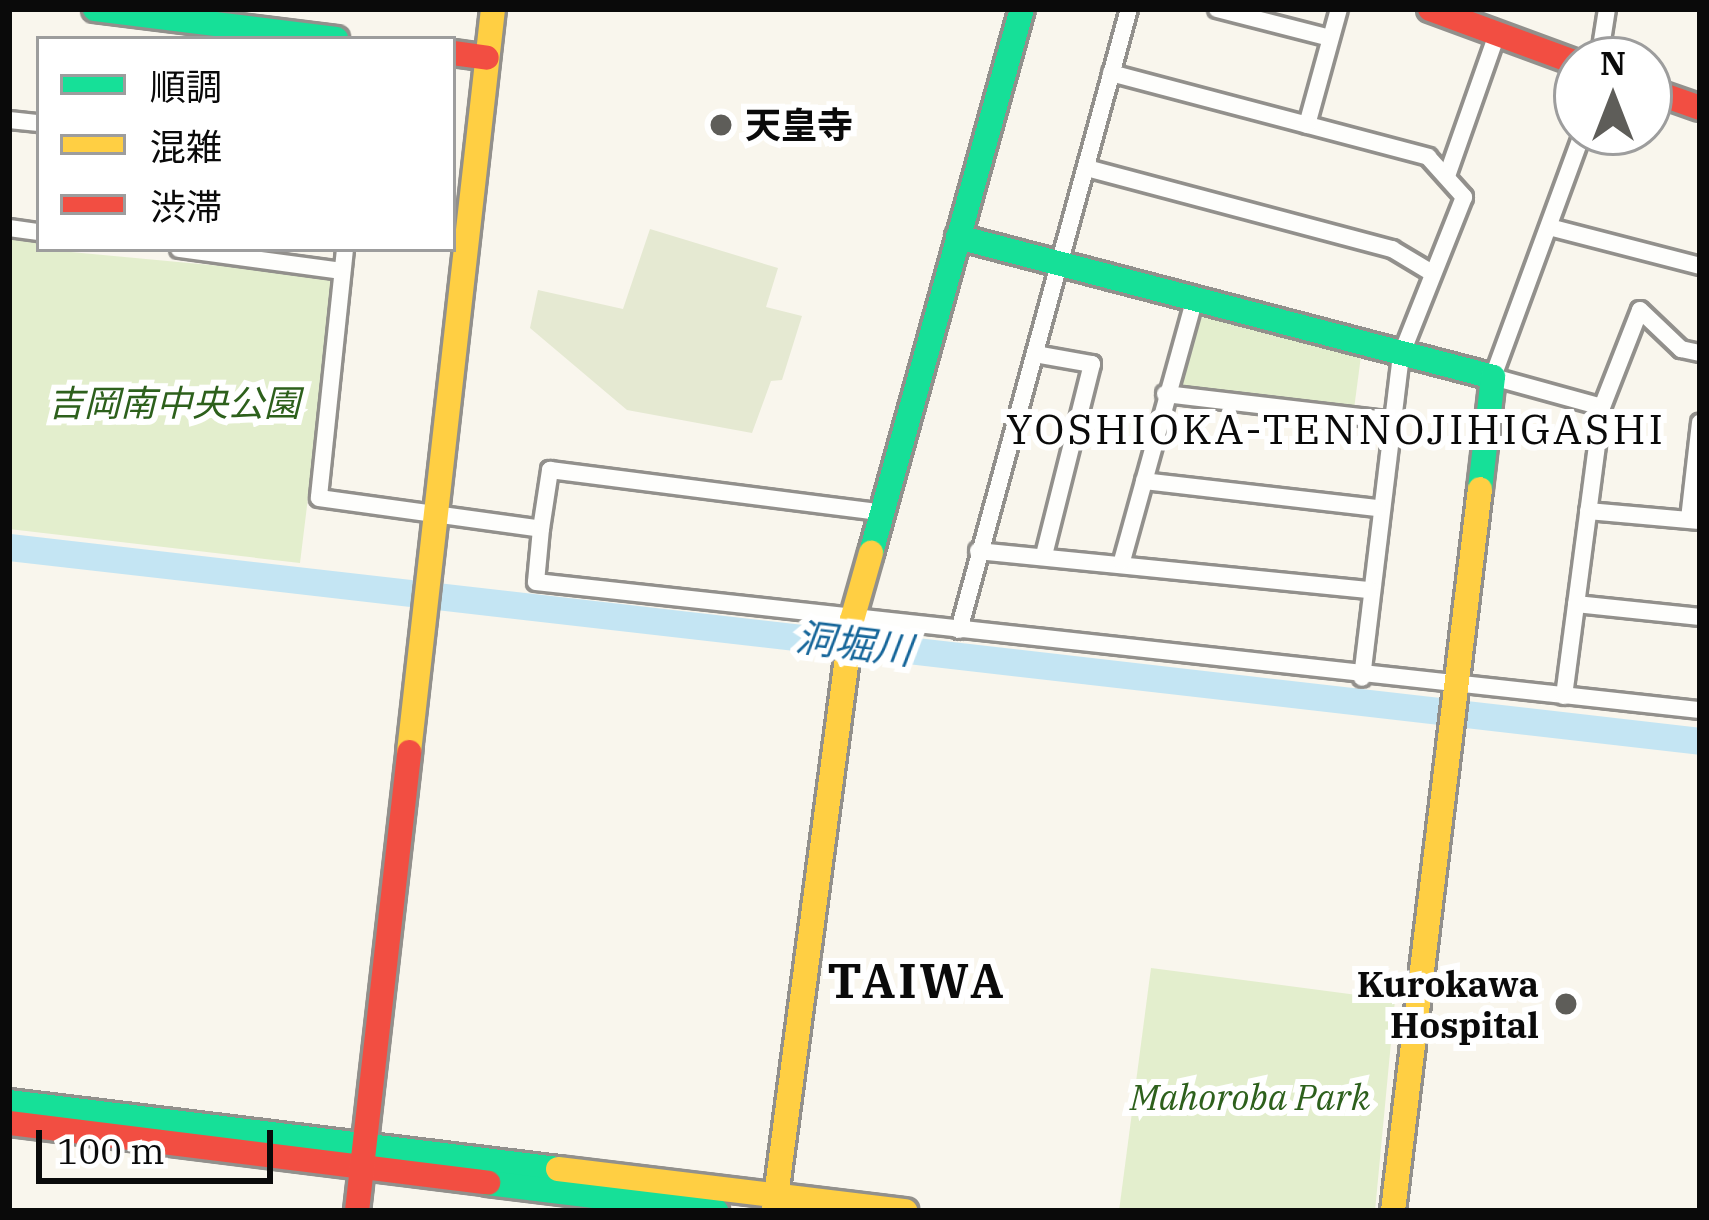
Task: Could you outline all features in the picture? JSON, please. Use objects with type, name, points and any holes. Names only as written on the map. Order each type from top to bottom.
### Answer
[{"type":"street","points":[[95,9],[168,14],[316,36]]},
{"type":"street","points":[[357,1211],[493,9]]},
{"type":"street","points":[[775,1204],[851,629],[879,512],[1022,9]]},
{"type":"street","points":[[959,630],[1129,9]]},
{"type":"street","points":[[1217,9],[1330,38]]},
{"type":"street","points":[[1307,125],[1339,9]]},
{"type":"street","points":[[1430,9],[1553,54]]},
{"type":"street","points":[[1447,176],[1497,34]]},
{"type":"street","points":[[456,53],[487,58]]},
{"type":"street","points":[[1112,73],[1428,157],[1464,197],[1401,355],[1377,508],[1362,678]]},
{"type":"street","points":[[1393,1211],[1493,377],[1553,228],[1576,156]]},
{"type":"street","points":[[1088,168],[1392,249],[1432,273]]},
{"type":"street","points":[[1553,228],[1700,266]]},
{"type":"street","points":[[958,236],[1603,406]]},
{"type":"street","points":[[201,252],[343,271]]},
{"type":"street","points":[[346,252],[319,498],[542,529]]},
{"type":"street","points":[[1122,561],[1194,301]]},
{"type":"street","points":[[1564,696],[1603,406],[1640,310],[1681,349],[1700,353]]},
{"type":"street","points":[[1035,353],[1091,364],[1045,555]]},
{"type":"street","points":[[1165,394],[1388,420]]},
{"type":"street","points":[[1588,512],[1695,520],[1700,423]]},
{"type":"street","points":[[879,512],[550,470],[536,581],[851,629],[959,630],[1362,678],[1700,710]]},
{"type":"street","points":[[1144,481],[1377,508]]},
{"type":"street","points":[[978,551],[1122,561],[1370,590]]},
{"type":"street","points":[[1576,604],[1700,617]]},
{"type":"street","points":[[9,1102],[716,1211]]},
{"type":"street","points":[[9,1123],[364,1156],[775,1204],[905,1211]]},
{"type":"green space","points":[[650,229],[778,268],[766,307],[802,316],[782,380],[771,381],[752,433],[627,410],[530,328],[538,290],[623,309]]},
{"type":"green space","name":"吉岡南中央公園","points":[[9,238],[36,242],[36,252],[327,276],[334,286],[300,563],[9,529]]},
{"type":"green space","points":[[1203,317],[1361,356],[1354,409],[1185,392],[1177,382],[1193,324]]},
{"type":"green space","name":"Mahoroba Park","points":[[1151,968],[1395,1000],[1375,1211],[1119,1211]]},
{"type":"waterway","name":"洞堀川","points":[[9,547],[1700,741]]},
{"type":"traffic: fast","points":[[95,9],[312,36]]},
{"type":"traffic: fast","points":[[871,553],[1022,9]]},
{"type":"traffic: fast","points":[[958,237],[1493,377],[1480,489]]},
{"type":"traffic: fast","points":[[9,1102],[558,1169]]},
{"type":"traffic: fast","points":[[488,1183],[716,1211]]},
{"type":"traffic: slow","points":[[409,752],[493,9]]},
{"type":"traffic: slow","points":[[1393,1211],[1480,489]]},
{"type":"traffic: slow","points":[[774,1211],[852,620],[871,553]]},
{"type":"traffic: slow","points":[[558,1169],[905,1211]]},
{"type":"traffic: jam","points":[[1430,9],[1553,54]]},
{"type":"traffic: jam","points":[[456,53],[487,58]]},
{"type":"traffic: jam","points":[[1673,98],[1700,108]]},
{"type":"traffic: jam","points":[[357,1211],[409,752]]},
{"type":"traffic: jam","points":[[9,1123],[488,1183]]},
{"type":"place","name":"天皇寺","points":[[721,125]]},
{"type":"place","name":"Kurokawa Hospital","points":[[1566,1004]]},
{"type":"district","name":"YOSHIOKA-TENNOJIHIGASHI","points":[[1336,429]]},
{"type":"district","name":"TAIWA","points":[[917,981]]}]
